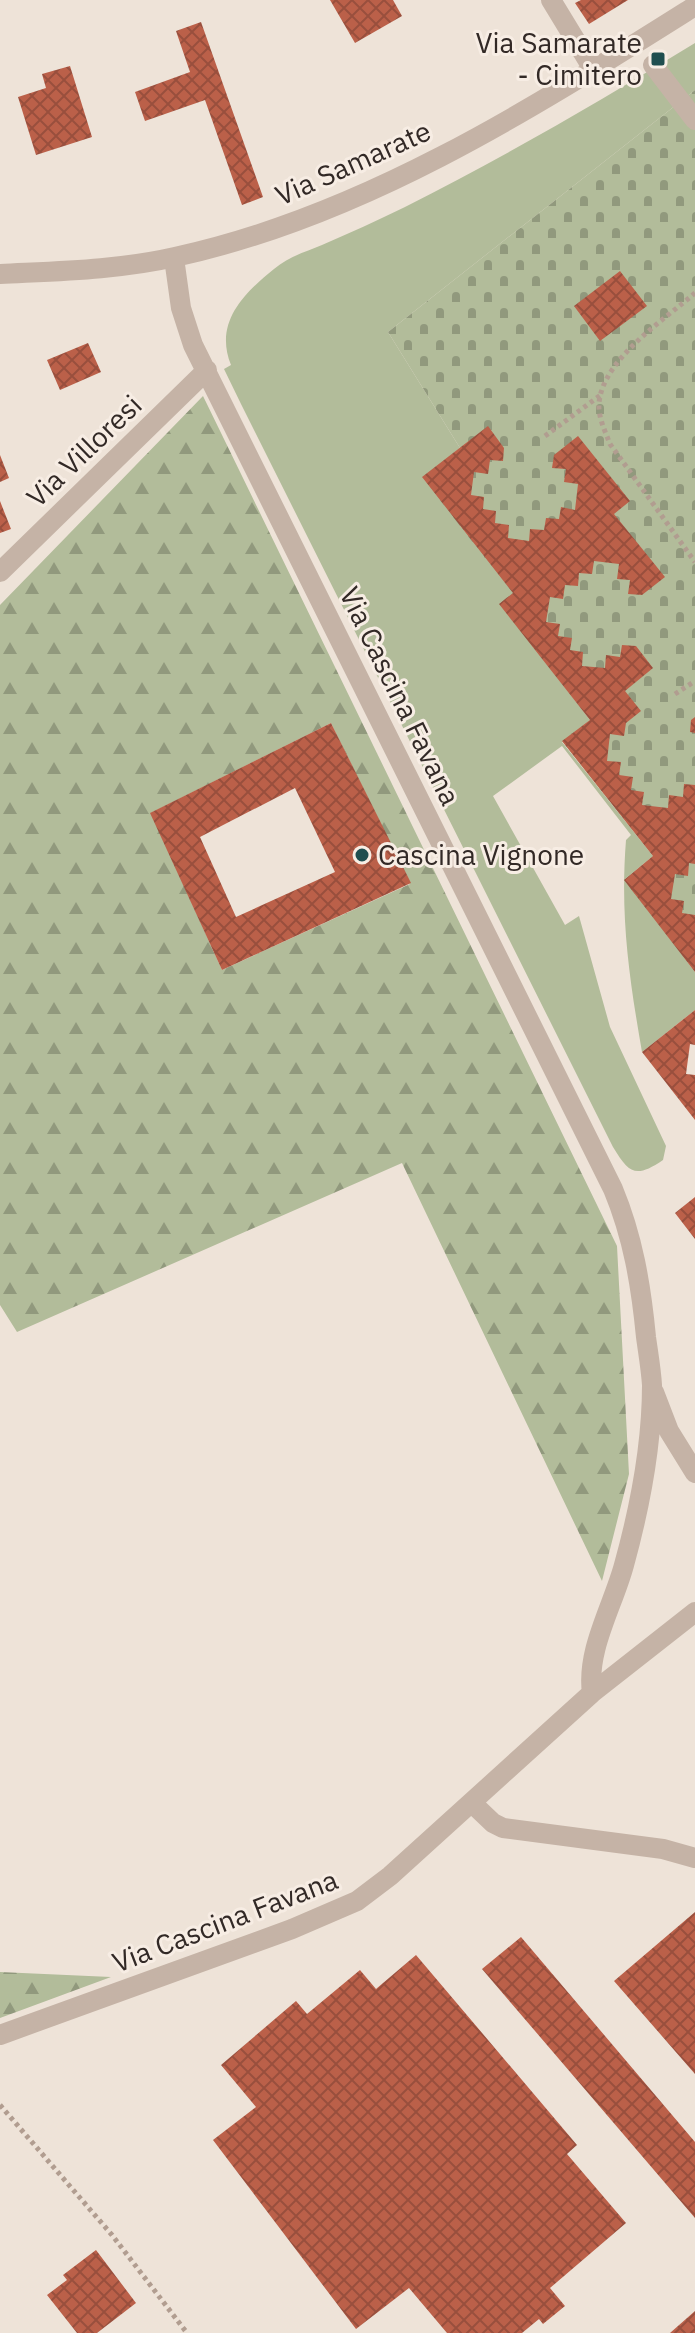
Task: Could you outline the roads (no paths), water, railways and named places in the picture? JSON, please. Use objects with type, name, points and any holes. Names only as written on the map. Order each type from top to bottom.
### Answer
[{"type":"street","points":[[551,0],[593,69]]},
{"type":"street","name":"Via Samarate","points":[[0,274],[106,267],[174,258],[242,240],[333,207],[476,137],[695,6]]},
{"type":"street","points":[[653,65],[695,120]]},
{"type":"street","name":"Via Cascina Favana","points":[[174,258],[184,321],[193,345],[613,1189],[630,1233],[652,1385],[640,1502],[623,1570],[590,1670],[592,1693]]},
{"type":"street","name":"Via Villoresi","points":[[0,572],[207,370]]},
{"type":"street","name":"Via Cascina Favana","points":[[652,1385],[669,1431],[694,1469]]},
{"type":"street","name":"Via Cascina Favana","points":[[0,2035],[343,1908],[379,1885],[592,1693],[695,1612]]},
{"type":"street","points":[[472,1803],[503,1828],[663,1849],[695,1858]]},
{"type":"place","name":"Via Samarate - Cimitero","points":[[658,59]]},
{"type":"place","name":"Cascina Vignone","points":[[362,855]]}]
